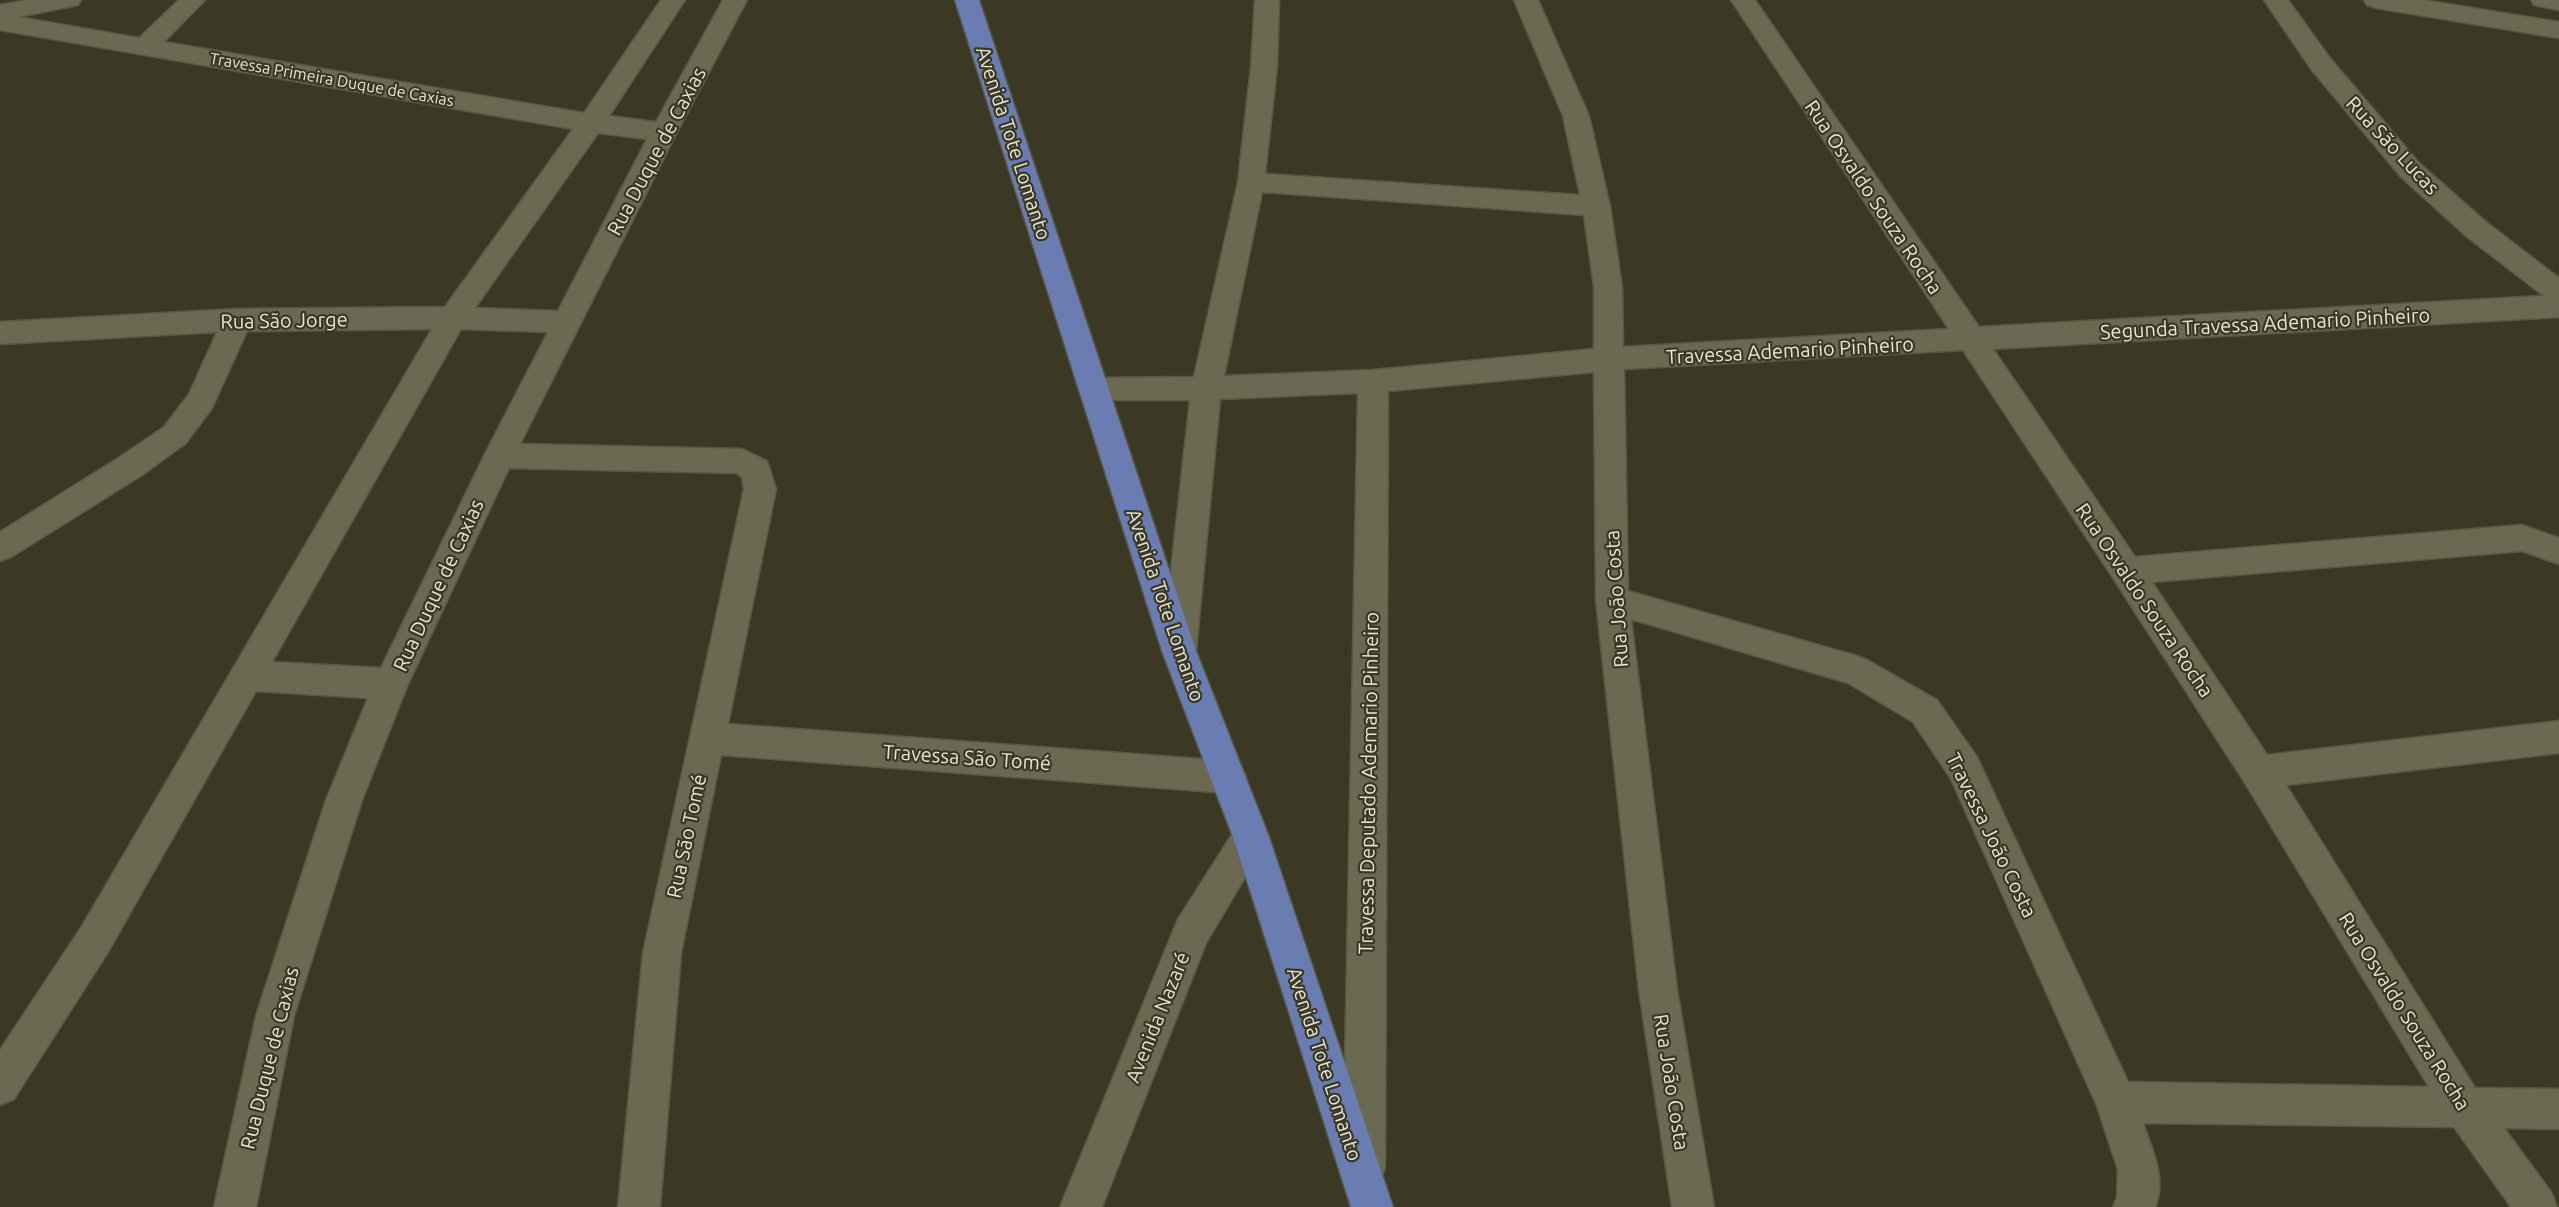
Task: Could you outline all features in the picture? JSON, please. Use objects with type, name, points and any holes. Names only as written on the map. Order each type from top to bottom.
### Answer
[{"type":"main road","name":"Avenida Tote Lomanto","points":[[967,0],[1179,651],[1251,837],[1368,1196]]},
{"type":"street","points":[[0,13],[69,0]]},
{"type":"street","points":[[144,47],[193,0]]},
{"type":"street","points":[[0,1085],[95,939],[453,318],[591,123],[673,0]]},
{"type":"street","name":"Rua Duque de Caxias","points":[[235,1207],[275,1016],[344,801],[391,684],[499,456],[664,132],[735,0]]},
{"type":"street","points":[[1179,651],[1206,388],[1251,182],[1264,67],[1267,0]]},
{"type":"street","name":"Rua João Costa","points":[[1526,0],[1576,117],[1596,206],[1608,287],[1612,600],[1658,990],[1693,1207]]},
{"type":"street","name":"Rua Osvaldo Souza Rocha","points":[[1743,0],[2127,571],[2258,772],[2464,1107],[2536,1207]]},
{"type":"street","name":"Rua São Lucas","points":[[2276,0],[2320,63],[2410,170],[2476,229],[2559,293]]},
{"type":"street","points":[[2376,0],[2559,30]]},
{"type":"street","points":[[2543,0],[2559,2]]},
{"type":"street","name":"Travessa Primeira Duque de Caxias","points":[[0,22],[591,123],[664,132]]},
{"type":"street","points":[[1251,182],[1596,206]]},
{"type":"street","name":"Segunda Travessa Ademario Pinheiro","points":[[1970,340],[2559,306]]},
{"type":"street","name":"Rua São Jorge","points":[[0,333],[237,320],[453,318],[567,322]]},
{"type":"street","points":[[0,548],[131,466],[175,435],[201,400],[237,320]]},
{"type":"street","name":"Travessa Ademario Pinheiro","points":[[1094,389],[1206,388],[1373,381],[1609,359],[1970,340]]},
{"type":"street","name":"Travessa Deputado Ademario Pinheiro","points":[[1368,1196],[1373,381]]},
{"type":"street","name":"Rua São Tomé","points":[[499,456],[742,461],[756,470],[760,489],[662,953],[639,1207]]},
{"type":"street","points":[[2127,571],[2522,538],[2559,551]]},
{"type":"street","name":"Travessa João Costa","points":[[1612,600],[1857,671],[1925,711],[1964,768],[2116,1102],[2139,1170],[2138,1199],[2134,1207]]},
{"type":"street","points":[[248,676],[391,684]]},
{"type":"street","points":[[2258,772],[2559,737]]},
{"type":"street","name":"Travessa São Tomé","points":[[706,738],[1228,777]]},
{"type":"street","name":"Avenida Nazaré","points":[[1081,1207],[1191,932],[1251,837]]},
{"type":"street","points":[[2116,1102],[2559,1109]]}]
